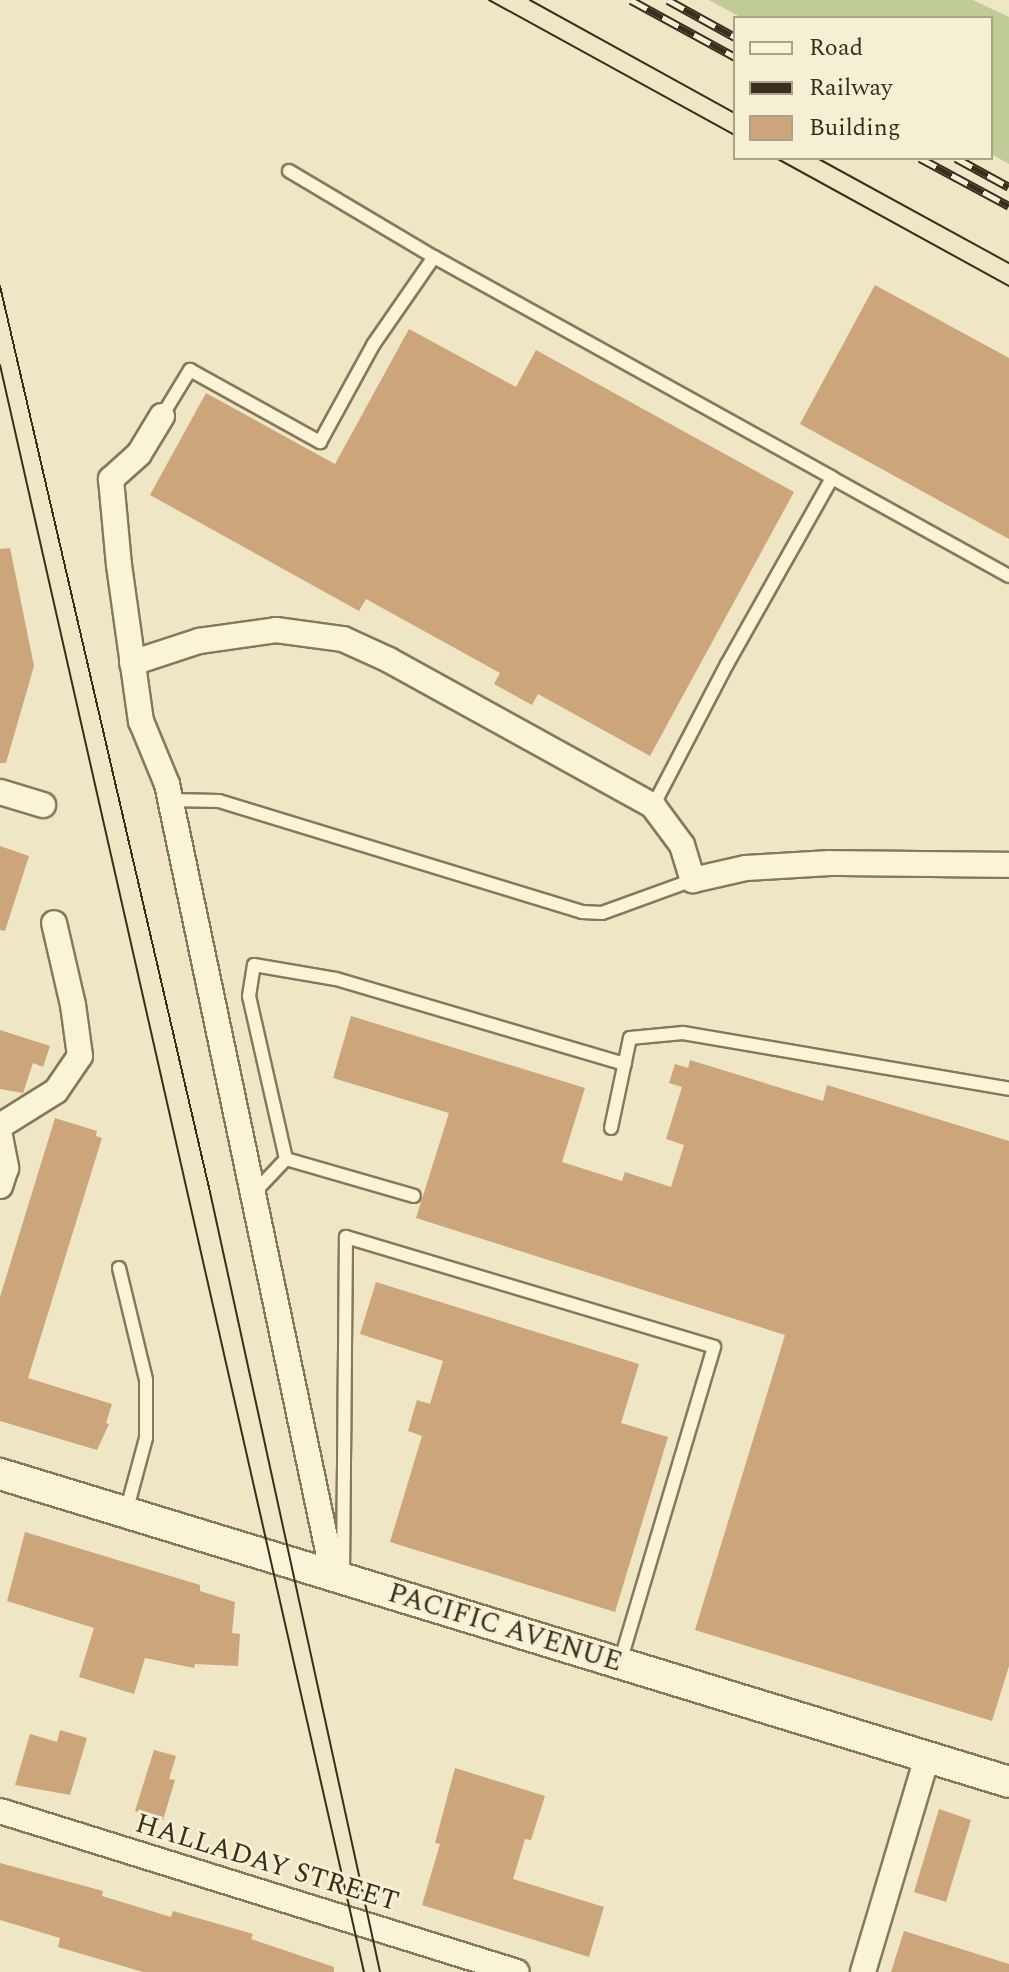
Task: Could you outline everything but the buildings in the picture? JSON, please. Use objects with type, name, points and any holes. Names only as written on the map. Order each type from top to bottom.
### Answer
[{"type":"street","points":[[162,416],[139,454],[111,479],[132,663],[141,721],[171,800],[252,1195],[338,1577]]},
{"type":"street","points":[[132,663],[199,641],[276,630],[343,639],[389,660],[653,806],[682,845],[693,880],[746,868],[830,863],[1009,865]]},
{"type":"street","points":[[0,792],[43,805]]},
{"type":"street","points":[[0,1186],[6,1168],[1,1133],[56,1091],[80,1056],[73,1005],[54,923]]},
{"type":"street","name":"PACIFIC AVENUE","points":[[0,1474],[927,1757],[1008,1776]]},
{"type":"street","points":[[863,1972],[927,1757]]},
{"type":"street","name":"HALLADAY STREET","points":[[0,1811],[517,1972]]},
{"type":"lane","points":[[289,171],[434,257],[1009,576]]},
{"type":"lane","points":[[162,416],[190,370],[320,442],[373,345],[434,257]]},
{"type":"lane","points":[[653,806],[727,664],[832,478]]},
{"type":"lane","points":[[171,800],[219,801],[582,912],[614,909],[693,880]]},
{"type":"lane","points":[[286,1159],[249,996],[254,965],[336,979],[625,1064]]},
{"type":"lane","points":[[611,1128],[630,1038],[683,1033],[1009,1089]]},
{"type":"lane","points":[[252,1195],[286,1159]]},
{"type":"lane","points":[[286,1159],[414,1196]]},
{"type":"lane","points":[[338,1577],[346,1237],[714,1347],[620,1663]]},
{"type":"lane","points":[[119,1268],[146,1380],[146,1438],[126,1512]]},
{"type":"green space","points":[[709,0],[973,0],[1009,17],[1009,164],[993,155],[993,16],[738,16]]},
{"type":"tram line","points":[[489,0],[733,134]]},
{"type":"tram line","points":[[530,0],[733,112]]},
{"type":"tram line","points":[[780,160],[1009,286]]},
{"type":"tram line","points":[[821,160],[1009,263]]},
{"type":"tram line","points":[[0,286],[210,1192],[380,1972]]},
{"type":"tram line","points":[[0,365],[364,1972]]},
{"type":"railway","points":[[631,0],[733,56]]},
{"type":"railway","points":[[668,0],[733,36]]},
{"type":"railway","points":[[924,160],[1009,206]]},
{"type":"railway","points":[[960,160],[1009,187]]}]
